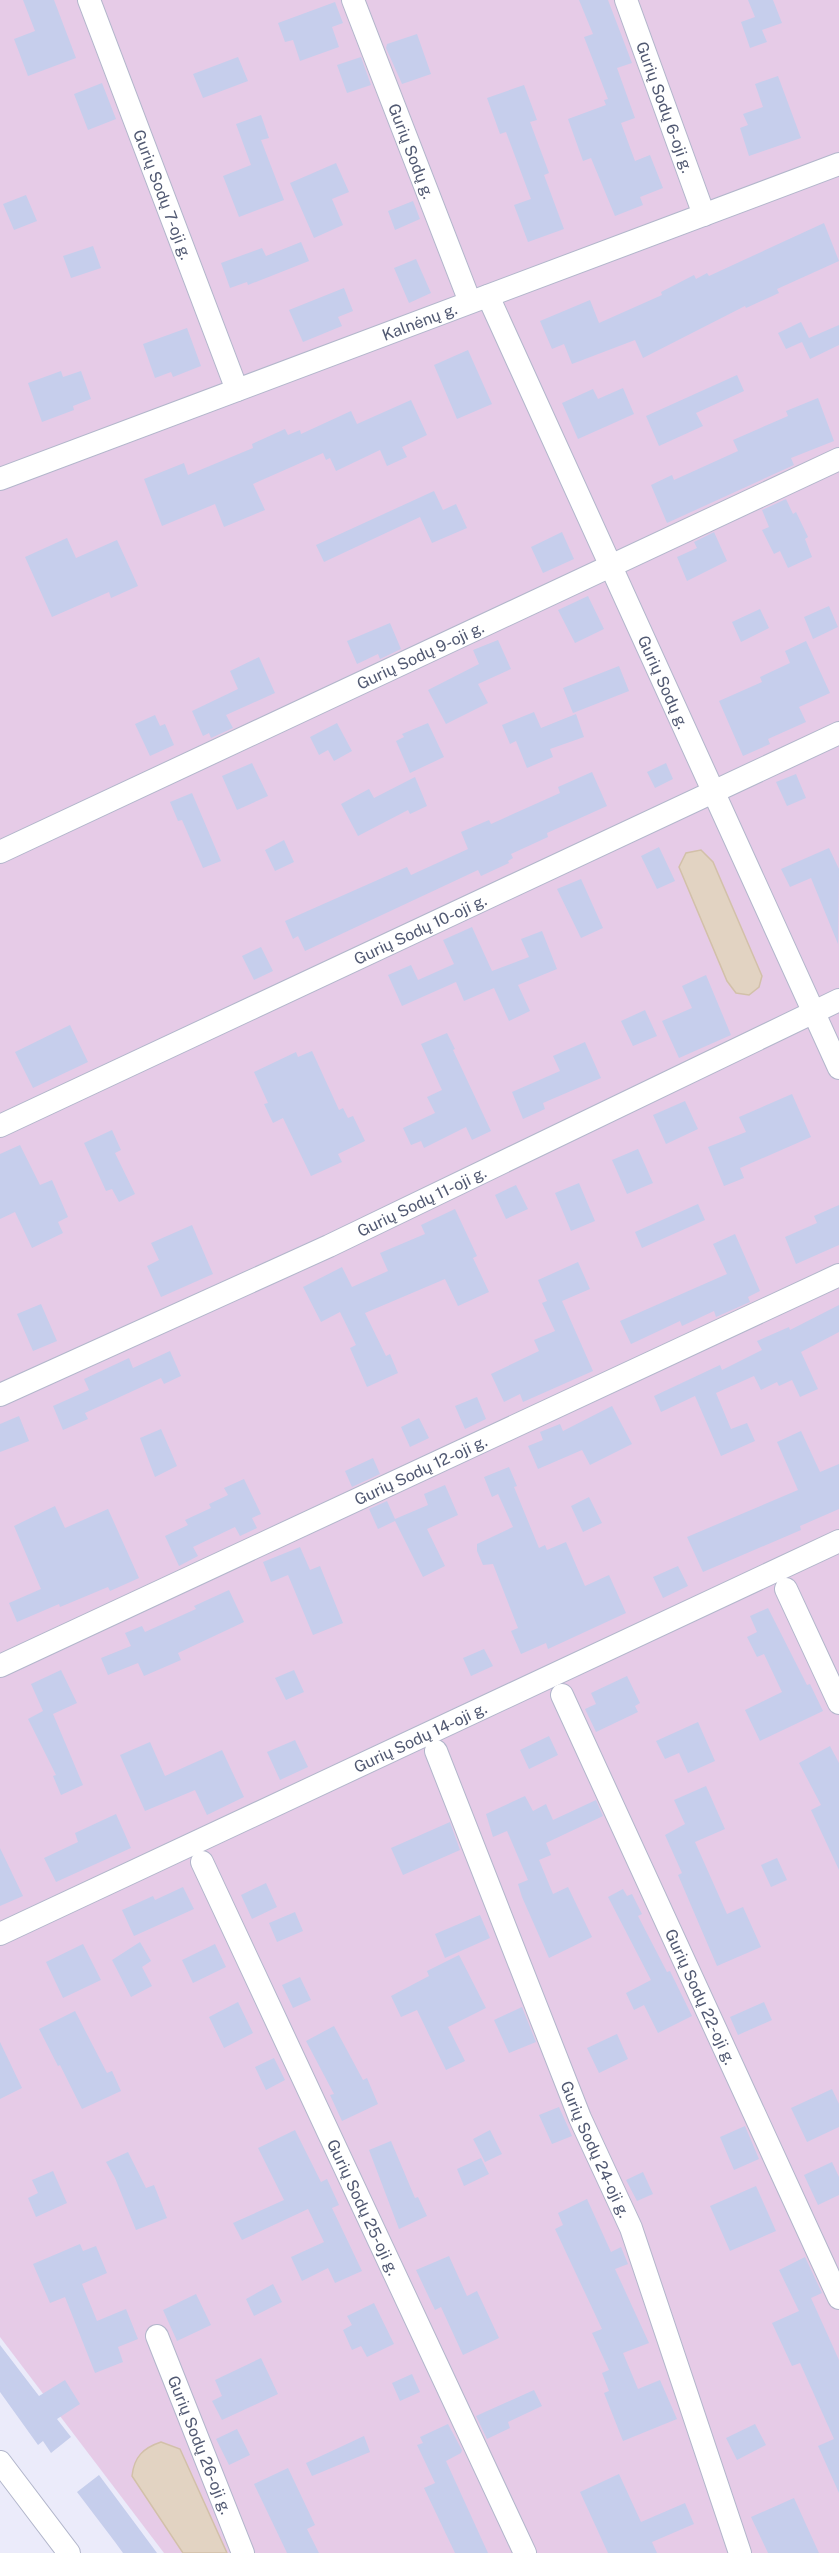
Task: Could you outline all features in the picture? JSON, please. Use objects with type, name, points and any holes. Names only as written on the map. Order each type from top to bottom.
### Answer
[{"type":"street","name":"Gurių Sodų 7-oji g.","points":[[89,0],[237,390]]},
{"type":"street","name":"Gurių Sodų g.","points":[[352,0],[479,299],[610,566],[839,1068]]},
{"type":"street","name":"Gurių Sodų 6-oji g.","points":[[626,0],[704,215]]},
{"type":"street","name":"Kalnėnų g.","points":[[0,479],[839,164]]},
{"type":"street","name":"Gurių Sodų 9-oji g.","points":[[0,852],[246,739],[839,459]]},
{"type":"street","name":"Gurių Sodų 10-oji g.","points":[[0,1126],[839,733]]},
{"type":"street","name":"Gurių Sodų 11-oji g.","points":[[0,1395],[329,1246],[812,1011],[839,1000]]},
{"type":"street","name":"Gurių Sodų 12-oji g.","points":[[0,1666],[839,1275]]},
{"type":"street","name":"Gurių Sodų 14-oji g.","points":[[0,1934],[542,1683],[839,1541]]},
{"type":"street","points":[[786,1589],[839,1703]]},
{"type":"street","name":"Gurių Sodų 22-oji g.","points":[[562,1695],[839,2298]]},
{"type":"street","name":"Gurių Sodų 24-oji g.","points":[[436,1751],[580,2118],[631,2228],[740,2553]]},
{"type":"street","name":"Gurių Sodų 25-oji g.","points":[[202,1862],[525,2553]]},
{"type":"street","name":"Gurių Sodų 26-oji g.","points":[[157,2336],[243,2553]]},
{"type":"street","points":[[0,2462],[69,2553]]},
{"type":"shaded area","points":[[0,0],[839,0],[839,2553],[164,2553],[0,2337]]},
{"type":"shaded area","points":[[701,850],[713,862],[762,976],[759,987],[749,995],[736,993],[727,981],[679,867],[686,853]]},
{"type":"shaded area","points":[[161,2442],[180,2449],[227,2553],[183,2553],[132,2476],[140,2454]]},
{"type":"building","points":[[23,0],[54,0],[76,58],[28,76],[14,39],[35,31]]},
{"type":"building","points":[[579,0],[608,0],[632,63],[617,68],[635,118],[621,123],[635,161],[650,155],[663,188],[640,197],[643,205],[615,216],[591,158],[583,161],[568,119],[606,105],[604,100],[608,99],[584,37],[593,34]]},
{"type":"building","points":[[748,0],[773,0],[782,23],[762,30],[767,42],[750,48],[741,22],[755,17]]},
{"type":"building","points":[[335,2],[343,23],[332,27],[339,47],[300,61],[293,40],[285,42],[278,23]]},
{"type":"building","points":[[417,34],[431,74],[402,84],[386,48],[387,44]]},
{"type":"building","points":[[238,57],[248,81],[203,98],[193,74]]},
{"type":"building","points":[[361,57],[371,85],[347,93],[337,65]]},
{"type":"building","points":[[778,76],[801,138],[749,156],[740,128],[748,125],[743,114],[763,107],[755,84]]},
{"type":"building","points":[[102,83],[116,119],[88,130],[74,94]]},
{"type":"building","points":[[524,85],[537,120],[530,122],[549,173],[544,175],[564,229],[528,242],[514,205],[531,199],[506,132],[500,134],[487,98]]},
{"type":"building","points":[[261,115],[269,138],[261,140],[284,200],[239,217],[223,176],[251,165],[236,124]]},
{"type":"building","points":[[336,163],[349,192],[332,199],[343,225],[314,238],[290,183]]},
{"type":"building","points":[[26,195],[37,221],[14,230],[3,204]]},
{"type":"building","points":[[413,201],[420,219],[395,230],[388,211]]},
{"type":"building","points":[[824,223],[839,261],[777,289],[779,293],[746,308],[745,306],[643,358],[635,340],[572,364],[564,344],[552,349],[540,321],[590,300],[599,323],[662,295],[661,292],[694,275],[696,279],[707,273],[709,276]]},
{"type":"building","points":[[301,242],[309,261],[248,285],[247,282],[230,288],[221,263],[262,248],[266,256]]},
{"type":"building","points":[[93,246],[101,268],[71,278],[63,256]]},
{"type":"building","points":[[416,259],[431,293],[409,303],[394,268]]},
{"type":"building","points":[[344,288],[353,311],[338,317],[342,326],[303,342],[289,310]]},
{"type":"building","points":[[801,322],[809,338],[839,325],[839,345],[810,359],[802,342],[786,349],[778,333]]},
{"type":"building","points":[[187,328],[201,366],[173,377],[171,372],[155,378],[143,344]]},
{"type":"building","points":[[468,350],[492,404],[457,419],[434,365]]},
{"type":"building","points":[[61,371],[63,377],[81,371],[91,399],[73,406],[74,410],[42,422],[28,383]]},
{"type":"building","points":[[737,375],[744,391],[696,413],[703,426],[659,446],[646,416]]},
{"type":"building","points":[[623,388],[634,414],[578,439],[562,403],[593,389],[598,399]]},
{"type":"building","points":[[818,398],[834,441],[791,458],[794,465],[667,523],[651,485],[672,475],[674,480],[738,451],[733,440],[788,416],[786,411]]},
{"type":"building","points":[[411,400],[427,435],[402,447],[407,457],[387,466],[380,450],[336,471],[330,458],[326,460],[323,453],[253,484],[265,510],[224,527],[215,504],[162,526],[144,479],[184,463],[188,475],[253,448],[252,444],[285,429],[288,435],[300,430],[301,434],[351,411],[357,424]]},
{"type":"building","points":[[434,491],[443,510],[456,504],[467,528],[432,543],[420,517],[324,562],[316,545]]},
{"type":"building","points":[[786,499],[793,514],[796,512],[808,537],[805,539],[812,557],[788,568],[780,551],[774,554],[762,530],[769,527],[762,510]]},
{"type":"building","points":[[562,532],[574,559],[543,573],[531,547]]},
{"type":"building","points":[[714,532],[727,561],[687,581],[677,557],[697,548],[694,542]]},
{"type":"building","points":[[67,538],[76,558],[117,540],[138,586],[111,598],[109,592],[52,617],[25,557]]},
{"type":"building","points":[[588,596],[604,629],[575,643],[558,610]]},
{"type":"building","points":[[829,606],[838,627],[813,639],[804,617]]},
{"type":"building","points":[[760,609],[769,628],[741,642],[732,622]]},
{"type":"building","points":[[390,623],[401,649],[380,659],[378,654],[357,664],[347,641]]},
{"type":"building","points":[[498,640],[511,669],[478,684],[488,703],[446,724],[428,690],[479,664],[473,650]]},
{"type":"building","points":[[806,641],[830,693],[799,707],[806,722],[768,739],[770,744],[743,756],[719,701],[762,682],[760,677],[790,663],[785,651]]},
{"type":"building","points":[[259,657],[275,693],[226,715],[233,728],[211,738],[209,733],[203,736],[192,711],[238,689],[230,671]]},
{"type":"building","points":[[619,666],[629,691],[573,713],[563,688]]},
{"type":"building","points":[[534,712],[541,728],[576,714],[584,737],[550,749],[553,757],[527,768],[516,741],[510,744],[502,725]]},
{"type":"building","points":[[155,715],[160,726],[165,724],[174,745],[150,756],[135,724]]},
{"type":"building","points":[[337,723],[352,751],[334,761],[328,750],[319,755],[310,737]]},
{"type":"building","points":[[428,723],[444,757],[410,773],[396,741],[404,737],[402,734]]},
{"type":"building","points":[[252,763],[268,796],[237,810],[222,776]]},
{"type":"building","points":[[666,763],[673,779],[655,788],[647,772]]},
{"type":"building","points":[[592,772],[607,806],[547,833],[548,837],[511,854],[513,858],[508,861],[509,863],[481,876],[478,870],[305,951],[298,936],[293,939],[285,921],[407,867],[411,875],[468,849],[461,832],[489,820],[491,824],[560,793],[558,787]]},
{"type":"building","points":[[796,774],[806,798],[787,806],[776,782]]},
{"type":"building","points":[[415,777],[427,806],[410,814],[408,810],[358,836],[341,804],[369,789],[374,798]]},
{"type":"building","points":[[192,793],[221,861],[203,868],[182,820],[178,821],[170,802]]},
{"type":"building","points":[[284,840],[294,862],[275,871],[265,850]]},
{"type":"building","points":[[659,847],[675,881],[657,889],[641,856]]},
{"type":"building","points":[[829,848],[839,869],[838,944],[811,878],[790,887],[781,869]]},
{"type":"building","points":[[581,879],[603,928],[581,938],[557,889]]},
{"type":"building","points":[[472,927],[492,971],[529,957],[521,939],[542,931],[557,969],[518,985],[530,1011],[509,1021],[494,988],[464,1001],[456,982],[402,1006],[388,975],[411,965],[418,980],[454,964],[443,940]]},
{"type":"building","points":[[261,947],[273,971],[254,980],[242,956]]},
{"type":"building","points":[[706,975],[731,1035],[679,1058],[662,1021],[692,1008],[682,986]]},
{"type":"building","points":[[645,1010],[657,1036],[633,1046],[621,1021]]},
{"type":"building","points":[[70,1025],[88,1062],[33,1088],[15,1052]]},
{"type":"building","points":[[447,1033],[491,1131],[472,1140],[466,1127],[424,1148],[421,1141],[411,1145],[403,1128],[435,1113],[427,1097],[442,1090],[421,1044]]},
{"type":"building","points":[[585,1042],[601,1078],[543,1103],[545,1109],[523,1119],[512,1092],[560,1071],[553,1056]]},
{"type":"building","points":[[312,1051],[339,1110],[343,1108],[348,1118],[353,1116],[365,1141],[338,1154],[342,1162],[311,1176],[283,1118],[273,1123],[264,1104],[268,1103],[254,1072],[296,1052],[298,1057]]},
{"type":"building","points":[[792,1094],[811,1137],[740,1168],[744,1178],[724,1186],[708,1147],[746,1132],[739,1117]]},
{"type":"building","points":[[685,1101],[698,1129],[666,1144],[653,1115]]},
{"type":"building","points":[[112,1130],[121,1150],[115,1153],[135,1194],[119,1202],[112,1189],[106,1191],[84,1143]]},
{"type":"building","points":[[20,1145],[40,1185],[52,1180],[68,1217],[58,1222],[63,1233],[32,1248],[15,1212],[0,1219],[0,1154]]},
{"type":"building","points":[[638,1149],[653,1183],[627,1194],[612,1160]]},
{"type":"building","points":[[579,1183],[595,1221],[571,1231],[555,1193]]},
{"type":"building","points":[[516,1185],[528,1209],[506,1219],[495,1195]]},
{"type":"building","points":[[698,1204],[705,1220],[642,1248],[635,1232]]},
{"type":"building","points":[[839,1205],[839,1245],[796,1264],[785,1237],[817,1223],[814,1216]]},
{"type":"building","points":[[455,1209],[477,1256],[473,1258],[489,1292],[458,1306],[445,1279],[365,1313],[386,1356],[390,1354],[398,1373],[367,1387],[350,1348],[356,1345],[340,1312],[321,1322],[303,1287],[342,1267],[352,1287],[388,1271],[380,1253],[425,1234],[421,1225]]},
{"type":"building","points":[[192,1225],[213,1274],[161,1297],[147,1266],[159,1260],[151,1243]]},
{"type":"building","points":[[735,1234],[760,1291],[748,1297],[750,1302],[716,1317],[714,1311],[682,1326],[680,1321],[631,1344],[620,1321],[727,1274],[713,1244]]},
{"type":"building","points":[[578,1262],[590,1289],[562,1301],[593,1371],[523,1402],[520,1394],[504,1402],[491,1374],[539,1351],[534,1340],[555,1331],[542,1303],[547,1301],[538,1280]]},
{"type":"building","points":[[41,1304],[57,1341],[33,1351],[17,1314]]},
{"type":"building","points":[[839,1305],[839,1332],[801,1352],[818,1389],[800,1397],[792,1380],[779,1386],[777,1382],[761,1390],[754,1376],[716,1393],[731,1429],[747,1423],[755,1441],[721,1456],[695,1396],[661,1412],[654,1396],[720,1365],[722,1370],[762,1350],[757,1341],[789,1327],[790,1330]]},
{"type":"building","points":[[170,1351],[181,1376],[164,1384],[161,1378],[85,1413],[88,1419],[63,1430],[53,1406],[89,1390],[84,1379],[129,1358],[133,1368]]},
{"type":"building","points":[[477,1397],[486,1419],[465,1429],[455,1406]]},
{"type":"building","points":[[612,1406],[632,1444],[590,1465],[582,1450],[538,1469],[528,1446],[543,1440],[540,1432],[560,1424],[563,1431]]},
{"type":"building","points":[[19,1416],[29,1441],[0,1452],[0,1424]]},
{"type":"building","points":[[419,1418],[429,1438],[410,1447],[401,1427]]},
{"type":"building","points":[[161,1429],[177,1466],[155,1477],[140,1438]]},
{"type":"building","points":[[801,1431],[820,1472],[839,1464],[839,1509],[800,1526],[801,1530],[703,1572],[687,1537],[798,1490],[777,1442]]},
{"type":"building","points":[[373,1458],[380,1474],[352,1487],[345,1471]]},
{"type":"building","points":[[509,1467],[517,1486],[514,1487],[539,1548],[545,1545],[547,1550],[566,1542],[585,1586],[609,1575],[626,1613],[548,1649],[546,1643],[521,1654],[511,1631],[518,1628],[493,1564],[483,1565],[477,1551],[477,1544],[513,1527],[498,1494],[492,1497],[484,1477]]},
{"type":"building","points":[[244,1479],[261,1514],[252,1518],[257,1528],[240,1536],[235,1527],[193,1547],[198,1556],[179,1566],[165,1536],[188,1525],[185,1520],[211,1508],[209,1504],[228,1495],[224,1488]]},
{"type":"building","points":[[445,1485],[458,1515],[427,1529],[445,1566],[423,1577],[395,1521],[378,1529],[369,1509],[387,1501],[395,1519],[428,1505],[424,1494]]},
{"type":"building","points":[[589,1497],[602,1523],[583,1532],[571,1506]]},
{"type":"building","points":[[55,1506],[65,1528],[108,1509],[139,1578],[110,1591],[108,1587],[60,1607],[59,1604],[17,1622],[9,1603],[41,1589],[14,1526]]},
{"type":"building","points":[[300,1547],[310,1570],[320,1566],[343,1623],[313,1635],[288,1575],[271,1582],[263,1562]]},
{"type":"building","points":[[678,1566],[688,1586],[663,1598],[653,1577]]},
{"type":"building","points":[[229,1590],[244,1622],[178,1653],[181,1660],[144,1676],[138,1663],[108,1675],[101,1658],[131,1646],[125,1633],[142,1626],[145,1632],[196,1609],[194,1606]]},
{"type":"building","points":[[768,1608],[807,1685],[810,1684],[823,1711],[760,1741],[745,1710],[782,1692],[764,1654],[757,1657],[747,1637],[757,1632],[750,1616]]},
{"type":"building","points":[[484,1649],[493,1666],[471,1676],[463,1658]]},
{"type":"building","points":[[61,1670],[77,1703],[53,1714],[83,1785],[61,1795],[53,1776],[56,1775],[28,1719],[43,1711],[31,1684]]},
{"type":"building","points":[[294,1670],[304,1692],[286,1700],[275,1678]]},
{"type":"building","points":[[627,1676],[640,1703],[635,1706],[638,1712],[596,1732],[585,1709],[596,1704],[591,1693]]},
{"type":"building","points":[[698,1722],[715,1761],[688,1773],[679,1753],[665,1759],[656,1741]]},
{"type":"building","points":[[549,1736],[558,1755],[529,1769],[520,1750]]},
{"type":"building","points":[[295,1740],[308,1767],[280,1780],[267,1752]]},
{"type":"building","points":[[150,1742],[165,1776],[222,1750],[244,1797],[207,1815],[195,1790],[145,1811],[120,1755]]},
{"type":"building","points":[[830,1746],[839,1763],[839,1870],[811,1810],[821,1805],[799,1763]]},
{"type":"building","points":[[706,1786],[725,1829],[695,1842],[727,1914],[743,1907],[761,1947],[717,1966],[678,1875],[682,1873],[665,1835],[685,1824],[674,1800]]},
{"type":"building","points":[[525,1796],[533,1811],[546,1804],[553,1820],[596,1800],[603,1816],[546,1843],[551,1855],[539,1860],[553,1894],[568,1887],[592,1937],[549,1958],[522,1897],[518,1884],[528,1880],[507,1831],[493,1837],[486,1814]]},
{"type":"building","points":[[116,1814],[131,1848],[56,1882],[44,1858],[78,1842],[75,1833]]},
{"type":"building","points":[[450,1822],[460,1850],[403,1875],[391,1848]]},
{"type":"building","points":[[0,1848],[23,1896],[0,1906]]},
{"type":"building","points":[[777,1858],[787,1880],[771,1887],[761,1865]]},
{"type":"building","points":[[266,1883],[277,1907],[252,1919],[241,1895]]},
{"type":"building","points":[[183,1887],[194,1909],[134,1936],[122,1910],[153,1896],[155,1900]]},
{"type":"building","points":[[623,1889],[627,1896],[632,1894],[642,1914],[638,1916],[667,1972],[670,1971],[692,2016],[658,2033],[644,2005],[634,2010],[626,1993],[651,1980],[608,1897]]},
{"type":"building","points":[[295,1912],[303,1931],[277,1942],[269,1923]]},
{"type":"building","points":[[480,1915],[490,1938],[445,1958],[435,1934]]},
{"type":"building","points":[[140,1942],[151,1961],[142,1967],[152,1986],[131,1997],[112,1960]]},
{"type":"building","points":[[83,1944],[101,1980],[63,1998],[46,1962]]},
{"type":"building","points":[[215,1944],[226,1967],[193,1983],[182,1960]]},
{"type":"building","points":[[459,1955],[486,2008],[448,2027],[465,2061],[446,2070],[417,2010],[401,2017],[391,1996],[429,1976],[427,1971]]},
{"type":"building","points":[[300,1977],[311,2000],[293,2008],[282,1985]]},
{"type":"building","points":[[238,2002],[253,2033],[224,2048],[209,2017]]},
{"type":"building","points":[[764,2002],[772,2020],[738,2035],[730,2017]]},
{"type":"building","points":[[522,2007],[536,2042],[509,2053],[494,2020]]},
{"type":"building","points":[[75,2011],[107,2073],[112,2071],[121,2091],[82,2109],[39,2029]]},
{"type":"building","points":[[334,2026],[363,2080],[367,2078],[378,2104],[342,2121],[330,2095],[334,2094],[306,2041]]},
{"type":"building","points":[[617,2034],[628,2059],[599,2073],[587,2048]]},
{"type":"building","points":[[0,2042],[22,2088],[0,2099]]},
{"type":"building","points":[[274,2058],[285,2080],[266,2090],[255,2067]]},
{"type":"building","points":[[832,2089],[839,2104],[839,2127],[807,2142],[791,2108]]},
{"type":"building","points":[[559,2107],[572,2136],[552,2144],[539,2115]]},
{"type":"building","points":[[745,2126],[759,2159],[734,2170],[720,2137]]},
{"type":"building","points":[[295,2130],[321,2182],[327,2179],[339,2205],[332,2208],[362,2271],[335,2283],[328,2268],[302,2281],[291,2257],[324,2242],[308,2209],[242,2240],[233,2223],[284,2200],[258,2148]]},
{"type":"building","points":[[490,2130],[502,2154],[485,2162],[473,2139]]},
{"type":"building","points":[[391,2141],[415,2198],[418,2197],[427,2216],[399,2229],[369,2150]]},
{"type":"building","points":[[128,2152],[146,2188],[154,2185],[167,2218],[136,2230],[106,2162]]},
{"type":"building","points":[[481,2158],[489,2174],[464,2186],[457,2169]]},
{"type":"building","points":[[832,2162],[839,2177],[839,2195],[818,2205],[804,2175]]},
{"type":"building","points":[[53,2171],[67,2203],[36,2217],[28,2198],[38,2193],[32,2180]]},
{"type":"building","points":[[643,2172],[653,2194],[637,2201],[626,2180]]},
{"type":"building","points":[[756,2186],[776,2231],[730,2251],[710,2206]]},
{"type":"building","points":[[587,2199],[611,2252],[621,2247],[628,2264],[615,2269],[649,2343],[623,2353],[638,2389],[660,2380],[677,2419],[623,2441],[604,2393],[609,2391],[602,2373],[609,2370],[592,2333],[602,2329],[555,2229],[563,2225],[558,2213]]},
{"type":"building","points":[[80,2244],[83,2251],[96,2246],[107,2273],[82,2284],[97,2321],[126,2309],[138,2339],[118,2347],[123,2362],[95,2373],[65,2297],[50,2303],[33,2264]]},
{"type":"building","points":[[449,2256],[467,2296],[477,2291],[499,2338],[463,2355],[441,2307],[435,2310],[416,2270]]},
{"type":"building","points":[[805,2257],[822,2293],[811,2298],[839,2360],[839,2493],[818,2446],[834,2439],[800,2363],[792,2366],[772,2323],[799,2311],[779,2270]]},
{"type":"building","points":[[273,2284],[282,2302],[254,2316],[246,2299]]},
{"type":"building","points":[[196,2294],[211,2325],[177,2341],[163,2310]]},
{"type":"building","points":[[374,2303],[394,2344],[367,2357],[361,2346],[352,2350],[343,2330],[352,2325],[347,2316]]},
{"type":"building","points":[[0,2345],[39,2396],[65,2380],[80,2404],[57,2419],[71,2437],[51,2453],[43,2441],[38,2445],[0,2392]]},
{"type":"building","points":[[261,2358],[278,2394],[222,2420],[212,2401],[222,2396],[215,2380]]},
{"type":"building","points":[[412,2374],[420,2392],[400,2401],[392,2383]]},
{"type":"building","points":[[534,2390],[542,2406],[508,2422],[510,2428],[487,2439],[476,2416]]},
{"type":"building","points":[[448,2424],[462,2450],[461,2453],[446,2461],[488,2553],[455,2553],[424,2488],[435,2483],[417,2445],[423,2443],[420,2437]]},
{"type":"building","points":[[755,2424],[766,2445],[737,2460],[726,2438]]},
{"type":"building","points":[[237,2429],[250,2455],[229,2465],[216,2439]]},
{"type":"building","points":[[364,2436],[370,2452],[312,2476],[306,2463]]},
{"type":"building","points":[[288,2468],[315,2525],[307,2529],[319,2553],[287,2553],[254,2484]]},
{"type":"building","points":[[619,2474],[641,2522],[685,2503],[694,2524],[652,2542],[657,2553],[608,2553],[580,2492]]},
{"type":"building","points":[[99,2475],[157,2553],[123,2553],[77,2492]]},
{"type":"building","points":[[794,2498],[819,2553],[768,2553],[751,2517]]}]
